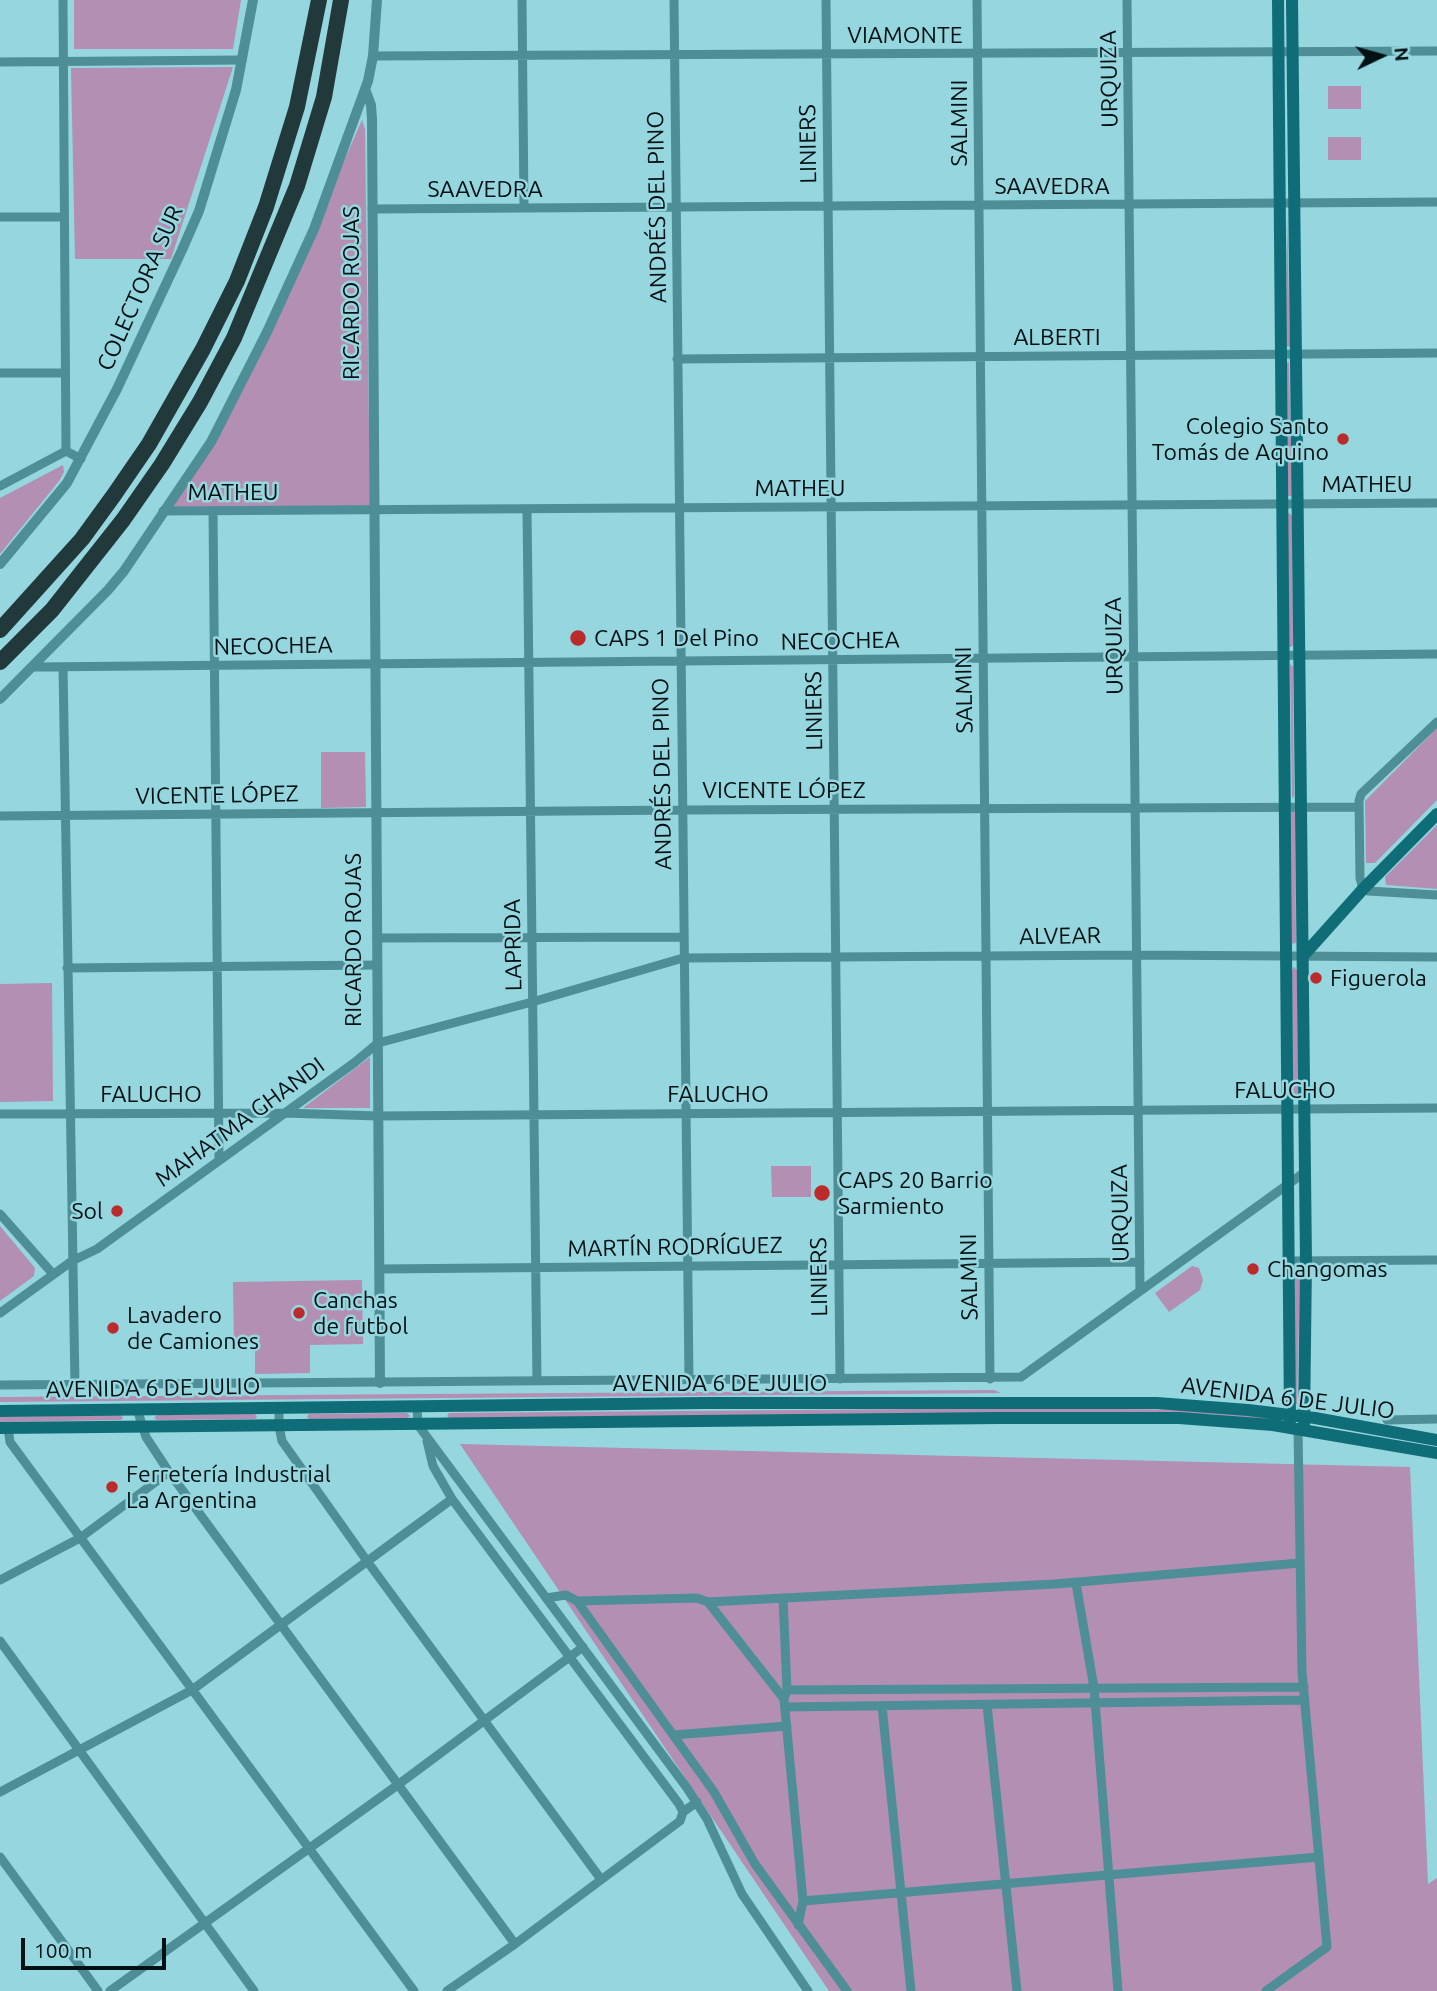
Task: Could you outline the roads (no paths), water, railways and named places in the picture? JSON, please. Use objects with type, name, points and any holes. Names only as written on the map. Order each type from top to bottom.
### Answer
[{"type":"highway","points":[[0,630],[58,567],[106,506],[149,444],[203,349],[237,281],[266,207],[298,107],[319,0]]},
{"type":"highway","points":[[0,662],[52,610],[123,520],[163,464],[234,338],[297,186],[324,97],[341,0]]},
{"type":"main road","points":[[1278,0],[1288,1110],[1295,1426]]},
{"type":"main road","points":[[1292,0],[1306,1261],[1304,1417]]},
{"type":"main road","points":[[1303,956],[1363,888],[1437,814]]},
{"type":"main road","name":"AVENIDA 6 DE JULIO","points":[[0,1410],[1157,1403],[1211,1406],[1295,1426],[1437,1453]]},
{"type":"main road","name":"AVENIDA 6 DE JULIO","points":[[4,1428],[279,1426],[422,1431],[682,1421],[1129,1418],[1226,1420],[1295,1426],[1304,1417],[1437,1440]]},
{"type":"street","points":[[63,0],[65,451]]},
{"type":"street","name":"COLECTORA SUR","points":[[0,564],[67,483],[81,459],[187,240],[219,146],[242,60],[253,0]]},
{"type":"street","points":[[0,699],[124,571],[211,442],[267,332],[314,229],[365,89],[373,56],[377,0]]},
{"type":"street","points":[[522,0],[524,208]]},
{"type":"street","name":"ANDRÉS DEL PINO","points":[[674,0],[689,1380]]},
{"type":"street","name":"LINIERS","points":[[826,0],[839,1379]]},
{"type":"street","name":"SALMINI","points":[[977,0],[990,1379]]},
{"type":"street","name":"URQUIZA","points":[[1127,0],[1140,1291]]},
{"type":"street","name":"VIAMONTE","points":[[373,56],[1437,51]]},
{"type":"street","points":[[0,62],[242,60]]},
{"type":"street","name":"RICARDO ROJAS","points":[[365,89],[371,104],[372,119],[376,965]]},
{"type":"street","name":"SAAVEDRA","points":[[372,209],[1437,202]]},
{"type":"street","points":[[0,217],[64,217]]},
{"type":"street","name":"ALBERTI","points":[[677,359],[1437,353]]},
{"type":"street","points":[[0,373],[65,373]]},
{"type":"street","points":[[65,451],[81,459]]},
{"type":"street","points":[[0,486],[65,451]]},
{"type":"street","name":"MATHEU","points":[[163,512],[1437,503]]},
{"type":"street","name":"LAPRIDA","points":[[527,509],[537,1381]]},
{"type":"street","points":[[213,511],[219,1159]]},
{"type":"street","name":"NECOCHEA","points":[[33,667],[1437,654]]},
{"type":"street","points":[[63,667],[75,1385]]},
{"type":"street","points":[[1437,722],[1361,794],[1359,807],[1360,878],[1363,888],[1368,891],[1437,895]]},
{"type":"street","name":"VICENTE LÓPEZ","points":[[0,816],[1359,807]]},
{"type":"street","name":"RICARDO ROJAS","points":[[375,813],[379,1382]]},
{"type":"street","points":[[377,938],[683,937]]},
{"type":"street","name":"ALVEAR","points":[[683,958],[1137,954],[1437,957]]},
{"type":"street","name":"MAHATMA GHANDI","points":[[0,1313],[72,1261],[97,1249],[376,1045],[683,958]]},
{"type":"street","points":[[67,968],[376,965]]},
{"type":"street","name":"FALUCHO","points":[[0,1114],[285,1113],[377,1116],[1437,1108]]},
{"type":"street","name":"RICARDO ROJAS","points":[[377,1116],[379,1382]]},
{"type":"street","points":[[0,1385],[1012,1378],[1027,1374],[1305,1172]]},
{"type":"street","points":[[0,1214],[53,1274]]},
{"type":"street","points":[[1290,1261],[1437,1260]]},
{"type":"street","name":"MARTÍN RODRÍGUEZ","points":[[380,1269],[1140,1262]]},
{"type":"street","points":[[417,1406],[433,1466],[452,1499],[679,1804],[682,1812],[680,1821],[600,1878],[515,1944],[447,1991]]},
{"type":"street","points":[[279,1408],[282,1441],[600,1878]]},
{"type":"street","points":[[137,1409],[146,1437],[169,1472],[515,1944]]},
{"type":"street","points":[[1387,1420],[1437,1419]]},
{"type":"street","points":[[1266,1991],[1326,1947],[1304,1687],[1295,1426]]},
{"type":"street","points":[[4,1428],[10,1442],[414,1991]]},
{"type":"street","points":[[422,1431],[696,1802],[707,1819],[742,1894],[808,1991]]},
{"type":"street","points":[[0,1580],[80,1538],[169,1472]]},
{"type":"street","points":[[0,1792],[192,1690],[452,1499]]},
{"type":"street","points":[[577,1601],[697,1598],[708,1602],[1076,1583],[1300,1563]]},
{"type":"street","points":[[1076,1583],[1094,1688],[1118,1991]]},
{"type":"street","points":[[546,1598],[566,1595],[577,1601],[714,1792],[755,1864],[847,1991]]},
{"type":"street","points":[[783,1598],[785,1699],[803,1901],[798,1925]]},
{"type":"street","points":[[708,1602],[785,1699],[882,1706],[1305,1700]]},
{"type":"street","points":[[0,1642],[254,1991]]},
{"type":"street","points":[[110,1991],[399,1784],[583,1647]]},
{"type":"street","points":[[785,1699],[1094,1688],[1304,1687]]},
{"type":"street","points":[[987,1704],[1017,1991]]},
{"type":"street","points":[[882,1706],[911,1991]]},
{"type":"street","points":[[673,1735],[787,1726]]},
{"type":"street","points":[[682,1812],[696,1802]]},
{"type":"street","points":[[0,1857],[98,1991]]},
{"type":"street","points":[[803,1901],[1319,1857]]},
{"type":"place","name":"Colegio Santo Tomás de Aquino","points":[[1343,439]]},
{"type":"place","name":"CAPS 1 Del Pino","points":[[578,638]]},
{"type":"place","name":"Figuerola","points":[[1316,978]]},
{"type":"place","name":"CAPS 20 Barrio Sarmiento","points":[[822,1193]]},
{"type":"place","name":"Sol","points":[[117,1211]]},
{"type":"place","name":"Changomas","points":[[1253,1269]]},
{"type":"place","name":"Canchas de futbol","points":[[299,1313]]},
{"type":"place","name":"Lavadero de Camiones","points":[[113,1328]]},
{"type":"place","name":"Ferretería Industrial La Argentina","points":[[112,1487]]}]
